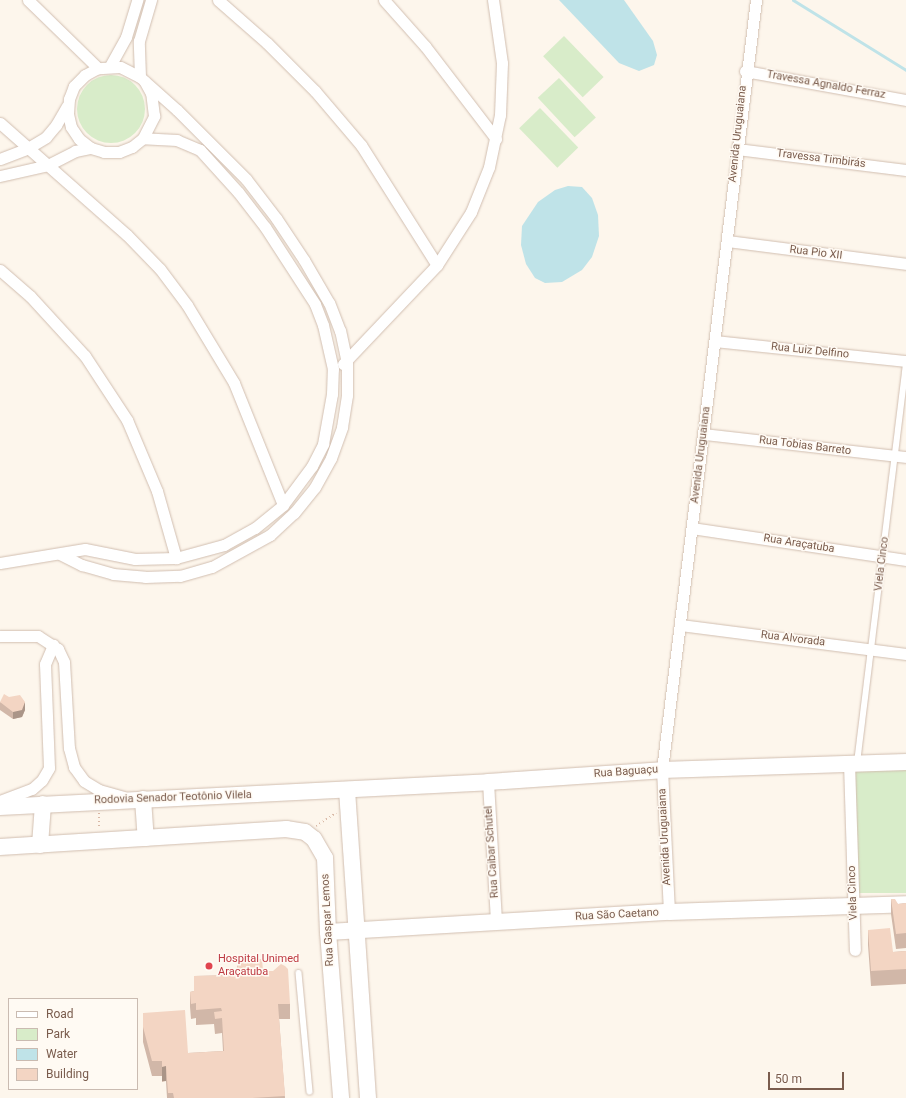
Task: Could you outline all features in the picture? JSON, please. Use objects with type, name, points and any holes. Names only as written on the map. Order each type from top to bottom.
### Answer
[{"type":"main road","name":"Rua Baguaçu","points":[[347,790],[662,770],[906,762]]},
{"type":"main road","name":"Rodovia Senador Teotônio Vilela","points":[[0,807],[136,799],[347,790]]},
{"type":"main road","points":[[347,790],[355,930],[368,1098]]},
{"type":"main road","points":[[136,799],[146,838]]},
{"type":"main road","points":[[40,845],[43,804]]},
{"type":"main road","points":[[0,847],[99,842],[223,833],[286,830],[305,832]]},
{"type":"main road","name":"Rua Gaspar Lemos","points":[[305,832],[320,847],[325,858],[328,932],[341,1098]]},
{"type":"main road","name":"Rua São Caetano","points":[[328,932],[669,912],[906,904]]},
{"type":"street","points":[[28,0],[98,68]]},
{"type":"street","points":[[110,66],[126,37],[137,0]]},
{"type":"street","points":[[69,99],[68,114],[71,127],[79,139],[91,148],[104,152],[118,152],[132,147],[143,138],[150,128],[154,110],[151,93],[142,80],[139,41],[150,0]]},
{"type":"street","points":[[218,0],[267,43],[310,85],[361,145],[437,266]]},
{"type":"street","points":[[384,0],[425,46],[496,139]]},
{"type":"street","points":[[333,369],[347,363],[437,266],[471,212],[489,167],[496,139],[502,63],[493,0]]},
{"type":"street","name":"Avenida Uruguaiana","points":[[669,912],[662,770],[727,241],[745,71],[756,0]]},
{"type":"street","points":[[0,159],[28,148],[46,137],[56,125],[74,86],[85,75],[98,68],[110,66],[120,67],[142,80],[210,142],[246,179],[276,218],[329,303],[340,331],[347,363],[348,395],[342,427],[331,458],[315,487],[294,513],[262,539],[212,567],[180,576],[152,578],[113,574],[82,564],[60,554]]},
{"type":"street","name":"Travessa Agnaldo Ferraz","points":[[745,71],[906,100]]},
{"type":"street","points":[[0,123],[127,235],[160,269],[187,305],[234,384],[283,505]]},
{"type":"street","points":[[0,563],[85,549],[114,556],[151,560],[176,558],[224,545],[255,528],[283,505],[305,476],[322,444],[332,394],[333,369],[324,325],[315,304],[292,266],[238,192],[200,150],[188,143],[166,138],[143,138]]},
{"type":"street","points":[[0,176],[48,164],[75,151],[91,148]]},
{"type":"street","name":"Travessa Timbirás","points":[[737,149],[906,170]]},
{"type":"street","name":"Rua Pio XII","points":[[727,241],[906,264]]},
{"type":"street","points":[[0,270],[30,296],[72,340],[85,356],[127,420],[157,490],[176,558]]},
{"type":"street","name":"Rua Luiz Delfino","points":[[715,341],[906,361]]},
{"type":"street","name":"Rua Tobias Barreto","points":[[704,434],[900,457]]},
{"type":"street","points":[[255,528],[262,539]]},
{"type":"street","name":"Rua Araçatuba","points":[[692,528],[906,560]]},
{"type":"street","points":[[151,560],[152,578]]},
{"type":"street","name":"Rua Alvorada","points":[[680,625],[906,654]]},
{"type":"street","points":[[0,636],[38,636],[53,645],[64,662],[69,748],[74,767],[84,781],[99,790],[136,799]]},
{"type":"street","points":[[0,801],[32,789],[42,780],[49,768],[45,664],[53,645]]},
{"type":"street","name":"Viela Cinco","points":[[853,763],[854,906],[856,950]]},
{"type":"street","name":"Rua Caibar Schutel","points":[[488,782],[496,922]]},
{"type":"lane","name":"Viela Cinco","points":[[853,763],[871,649],[883,557],[900,457],[906,365]]},
{"type":"lane","points":[[299,973],[310,1091]]},
{"type":"path","points":[[99,801],[99,842]]},
{"type":"path","points":[[305,832],[347,806]]},
{"type":"green space","points":[[564,36],[604,77],[583,97],[543,56]]},
{"type":"green space","points":[[104,75],[118,75],[130,81],[139,90],[145,102],[143,122],[135,133],[124,141],[118,143],[104,143],[98,141],[87,133],[79,122],[77,116],[77,102],[79,96],[87,85],[98,77]]},
{"type":"green space","points":[[559,78],[596,117],[575,137],[538,98]]},
{"type":"green space","points":[[540,108],[578,148],[557,168],[519,128]]},
{"type":"green space","points":[[855,766],[906,766],[906,893],[855,893]]},
{"type":"water","points":[[559,0],[624,0],[653,41],[657,55],[654,65],[639,71],[619,63]]},
{"type":"water","points":[[568,186],[582,187],[592,198],[598,215],[599,236],[592,257],[582,270],[562,282],[545,283],[535,278],[526,264],[521,245],[522,226],[538,202],[555,190]]},
{"type":"building","points":[[4,694],[9,697],[20,695],[25,702],[22,710],[13,712],[0,702]]},
{"type":"building","points":[[891,899],[895,899],[898,904],[906,903],[906,933],[896,934]]},
{"type":"building","points":[[890,928],[893,952],[906,951],[906,969],[871,971],[868,930]]},
{"type":"building","points":[[262,959],[263,971],[273,971],[281,964],[288,969],[290,1004],[278,1004],[285,1096],[252,1098],[174,1098],[173,1093],[168,1093],[166,1066],[162,1067],[162,1061],[152,1061],[143,1027],[143,1013],[185,1010],[188,1053],[224,1051],[222,1018],[215,1019],[214,1012],[222,1011],[221,1008],[196,1010],[196,1003],[191,1004],[190,992],[194,991],[194,976],[238,975],[237,960]]},
{"type":"waterway","points":[[793,0],[906,70]]},
{"type":"place","name":"Hospital Unimed Araçatuba","points":[[209,966]]}]
